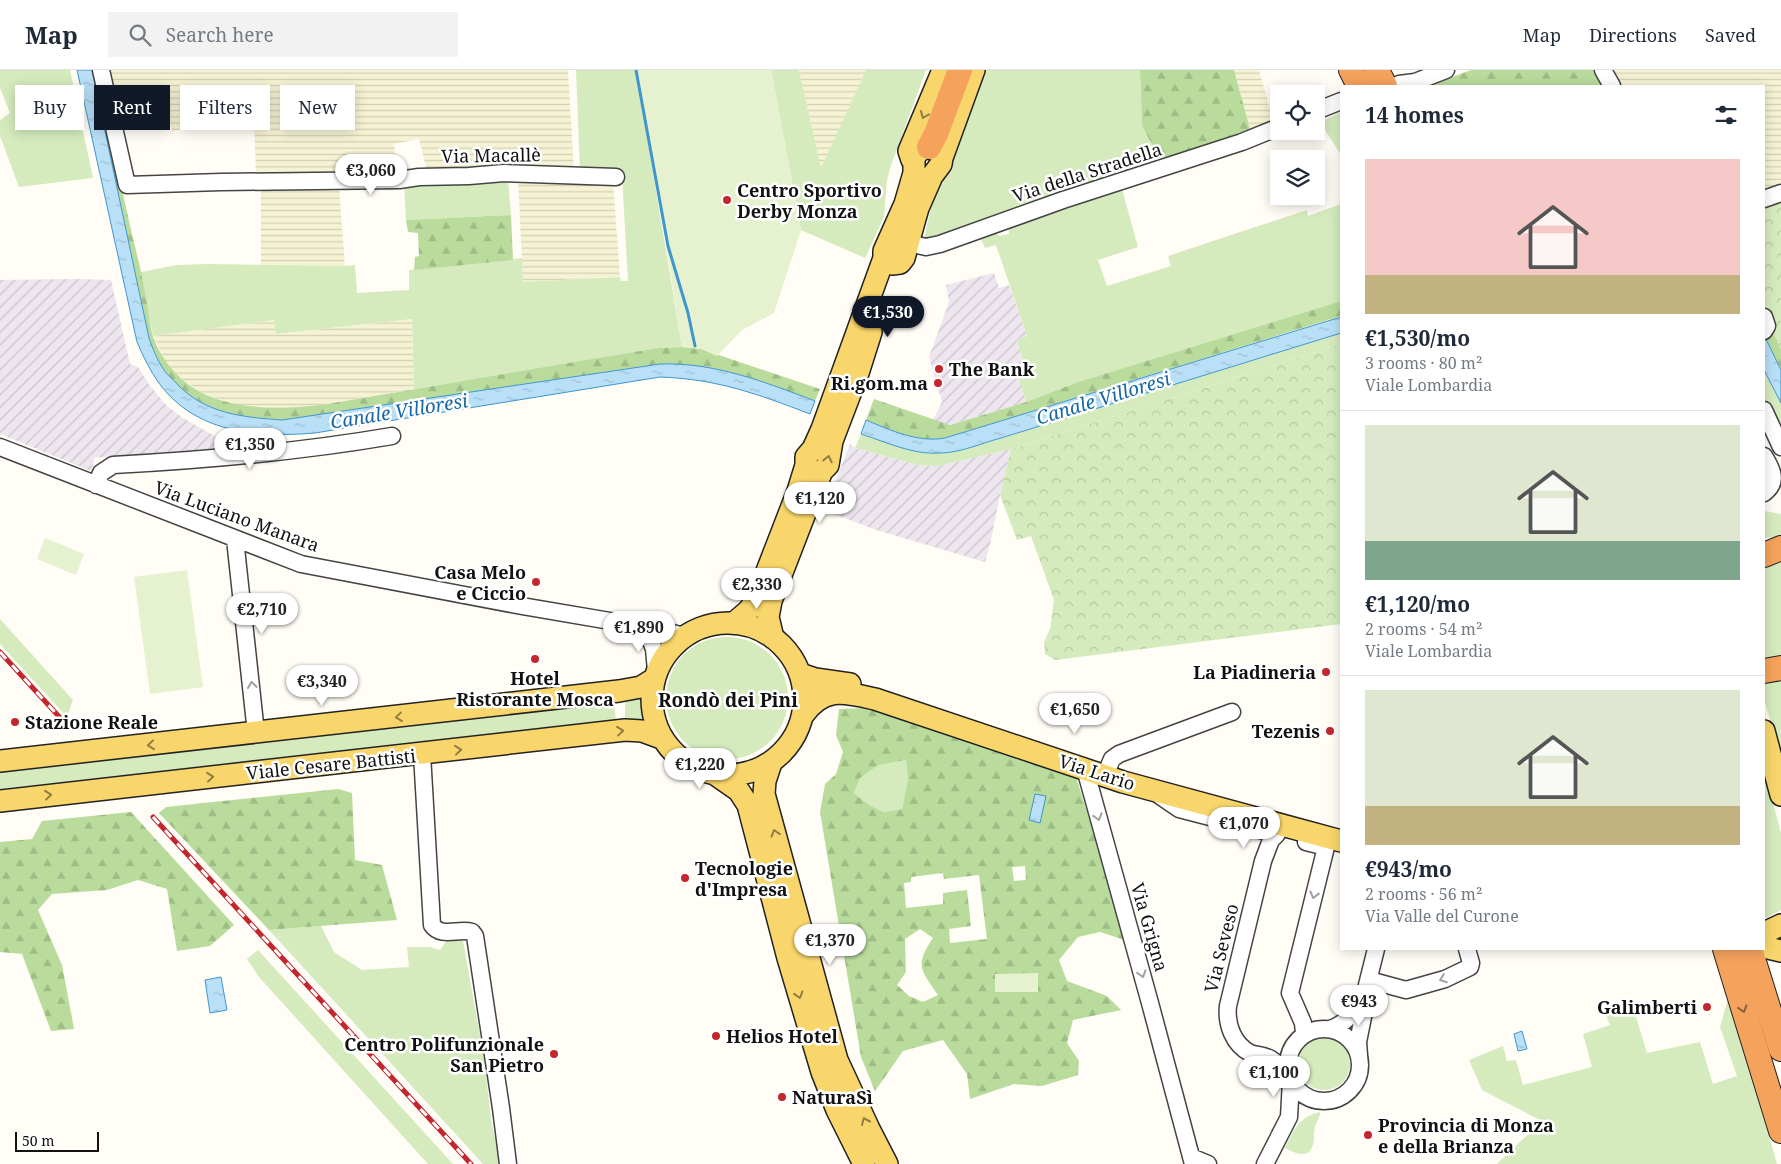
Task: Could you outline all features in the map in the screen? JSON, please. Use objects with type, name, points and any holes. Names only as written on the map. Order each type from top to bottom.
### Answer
[{"type":"highway","points":[[928,156],[960,70]]},
{"type":"highway","points":[[1351,70],[1358,85]]},
{"type":"highway","points":[[1377,70],[1394,80]]},
{"type":"highway","points":[[1765,546],[1781,547]]},
{"type":"highway","points":[[1765,555],[1781,547]]},
{"type":"highway","points":[[1756,954],[1781,1049]]},
{"type":"highway","points":[[1727,955],[1781,1131]]},
{"type":"main road","points":[[889,261],[900,263],[904,258],[918,208],[932,176],[941,164],[928,156],[909,151],[943,70]]},
{"type":"main road","points":[[774,638],[768,617],[771,601],[822,471],[828,465],[832,441],[858,372],[888,278],[887,243],[905,204],[914,173],[928,156],[974,70]]},
{"type":"main road","points":[[734,623],[755,602],[798,490],[806,466],[806,457],[814,449],[889,261]]},
{"type":"main road","points":[[734,623],[755,628],[774,638],[792,657],[800,674],[804,694],[803,715],[799,729],[792,742],[771,763],[745,774],[716,775],[698,770],[682,761],[670,750],[661,738],[653,719],[651,699],[655,675],[668,651],[684,636],[700,628],[734,623]]},
{"type":"main road","name":"Via Lario","points":[[800,674],[815,679],[864,686],[901,696],[1109,766],[1340,830]]},
{"type":"main road","points":[[0,761],[619,691],[641,687],[655,675]]},
{"type":"main road","name":"Via Lario","points":[[803,715],[813,702],[824,696],[835,693],[854,694],[909,710],[1151,790],[1333,844]]},
{"type":"main road","name":"Viale Cesare Battisti","points":[[0,801],[625,730],[642,731],[661,738]]},
{"type":"main road","points":[[1765,735],[1781,795]]},
{"type":"main road","points":[[771,763],[765,781],[764,794],[837,1060],[868,1130],[887,1164]]},
{"type":"main road","points":[[716,775],[739,792],[748,805],[788,958],[822,1072],[864,1164]]},
{"type":"main road","points":[[1765,933],[1781,925]]},
{"type":"main road","points":[[1765,938],[1781,943]]},
{"type":"main road","points":[[1756,954],[1781,951]]},
{"type":"street","name":"Via Macallè","points":[[101,70],[127,184],[399,180],[504,172],[616,178]]},
{"type":"street","points":[[1394,80],[1401,74],[1421,70]]},
{"type":"street","points":[[1394,80],[1415,82],[1441,70]]},
{"type":"street","points":[[1603,70],[1611,85]]},
{"type":"street","points":[[1325,107],[1340,101]]},
{"type":"street","name":"Via della Stradella","points":[[908,243],[926,247],[940,244],[1063,200],[1242,142],[1270,131]]},
{"type":"street","points":[[1765,199],[1781,193]]},
{"type":"street","points":[[1765,413],[1781,447]]},
{"type":"street","points":[[96,485],[101,473],[113,465],[198,460],[306,449],[392,436]]},
{"type":"street","name":"Via Luciano Manara","points":[[0,447],[289,560],[315,567],[684,636]]},
{"type":"street","points":[[1765,458],[1773,475],[1772,484],[1765,492]]},
{"type":"street","points":[[235,539],[256,733]]},
{"type":"street","points":[[646,628],[654,649],[655,675]]},
{"type":"street","points":[[1109,766],[1112,759],[1119,754],[1232,712]]},
{"type":"street","points":[[422,754],[432,925],[435,930],[440,932],[468,931],[472,932],[475,936],[502,1108],[508,1164]]},
{"type":"street","name":"Via Grigna","points":[[1088,770],[1087,776],[1192,1160]]},
{"type":"street","points":[[1151,790],[1179,809],[1277,834],[1333,844],[1290,993],[1303,1023],[1304,1033],[1288,1057],[1290,1117],[1266,1164]]},
{"type":"street","points":[[1247,827],[1256,838],[1263,861]]},
{"type":"street","name":"Via Seveso","points":[[1239,1043],[1232,1034],[1229,1025],[1228,1006],[1263,861],[1271,840],[1277,834]]},
{"type":"street","points":[[1290,1117],[1315,1105],[1342,1096],[1354,1085],[1359,1074],[1358,1042],[1367,985],[1376,950]]},
{"type":"street","points":[[1367,985],[1406,990],[1445,979],[1470,967],[1471,963],[1467,950]]},
{"type":"street","points":[[1330,1029],[1352,1015],[1367,985]]},
{"type":"street","points":[[1239,1043],[1272,1051],[1298,1040],[1314,1030],[1330,1029],[1339,1032],[1347,1038],[1356,1048],[1359,1058]]},
{"type":"street","points":[[1239,1043],[1249,1052],[1271,1059],[1290,1076],[1297,1089],[1307,1097],[1316,1100],[1330,1100]]},
{"type":"street","points":[[1192,1160],[1208,1164]]},
{"type":"shaded area","points":[[105,70],[568,70],[574,172],[427,171],[419,139],[394,144],[398,174],[256,177],[254,130],[270,130],[270,85],[180,85],[180,130],[172,131],[170,121],[170,85],[109,85]]},
{"type":"shaded area","points":[[799,70],[866,70],[821,169]]},
{"type":"shaded area","points":[[1234,70],[1259,70],[1270,109],[1270,121],[1250,129]]},
{"type":"shaded area","points":[[1608,70],[1781,70],[1781,188],[1765,194],[1765,85],[1617,85]]},
{"type":"shaded area","points":[[518,179],[613,181],[620,277],[523,282]]},
{"type":"shaded area","points":[[339,187],[345,266],[261,265],[261,190]]},
{"type":"shaded area","points":[[994,273],[999,288],[1009,285],[1027,336],[1017,340],[1027,374],[1019,377],[1026,402],[949,425],[933,420],[942,402],[929,357],[949,302],[946,285]]},
{"type":"shaded area","points":[[0,280],[111,280],[130,364],[138,367],[166,405],[183,418],[218,438],[247,446],[247,452],[119,458],[95,457],[91,471],[0,434]]},
{"type":"shaded area","points":[[412,319],[414,389],[321,405],[289,408],[252,408],[226,403],[202,393],[179,377],[167,364],[153,336],[275,320],[277,334]]},
{"type":"shaded area","points":[[850,444],[855,448],[919,465],[938,466],[1011,449],[985,562],[876,530],[824,510]]},
{"type":"green space","points":[[0,70],[70,70],[73,85],[15,85],[15,130],[83,130],[93,178],[19,187],[0,136],[0,120],[10,113],[0,88]]},
{"type":"green space","points":[[92,70],[97,70],[100,85],[95,85]]},
{"type":"green space","points":[[576,70],[636,70],[682,347],[658,348],[414,389],[412,319],[276,334],[274,320],[153,336],[141,272],[177,265],[355,265],[357,293],[409,290],[409,270],[522,258],[523,282],[620,277],[621,281],[628,281],[622,175],[580,172]]},
{"type":"green space","name":"Centro Sportivo Derby Monza","points":[[636,70],[771,70],[801,230],[774,313],[742,330],[717,356],[701,349],[682,347],[654,169]]},
{"type":"green space","points":[[771,70],[799,70],[821,168],[866,70],[926,70],[890,168],[887,180],[884,217],[865,258],[801,230]]},
{"type":"green space","points":[[986,70],[1140,70],[1142,126],[1161,161],[923,243],[935,191]]},
{"type":"green space","points":[[1140,70],[1234,70],[1250,129],[1161,161],[1142,126]]},
{"type":"green space","points":[[1471,70],[1595,70],[1603,85],[1431,85]]},
{"type":"green space","points":[[1340,112],[1340,153],[1325,130],[1325,120]]},
{"type":"green space","points":[[105,130],[109,130],[142,276],[153,337],[166,361],[182,379],[201,392],[223,401],[246,406],[271,408],[321,405],[658,348],[682,347],[701,349],[820,389],[815,401],[758,380],[720,370],[680,364],[660,364],[282,420],[225,412],[200,402],[188,394],[167,374],[157,358],[149,338]]},
{"type":"green space","points":[[508,178],[511,215],[406,220],[404,183]]},
{"type":"green space","points":[[1122,189],[1138,247],[1098,260],[1107,286],[1171,266],[1168,256],[1307,210],[1308,216],[1340,204],[1340,301],[1078,382],[1026,402],[1018,377],[1027,374],[1017,340],[1027,336],[996,245],[985,248],[979,235],[993,230],[999,236],[1009,234],[1008,226]]},
{"type":"green space","points":[[1781,198],[1781,349],[1765,316],[1765,204]]},
{"type":"green space","points":[[511,215],[513,260],[414,270],[415,257],[419,256],[418,233],[408,232],[406,220]]},
{"type":"green space","points":[[1340,301],[1340,316],[945,438],[925,439],[914,437],[866,420],[874,399],[950,425],[1026,402],[1078,382]]},
{"type":"green space","points":[[1771,326],[1781,349],[1781,370],[1765,337],[1765,334]]},
{"type":"green space","points":[[1340,333],[1340,344],[1011,449],[938,466],[919,465],[855,448],[861,434],[920,452],[948,453],[963,450]]},
{"type":"green space","points":[[1340,344],[1340,624],[1055,660],[1045,654],[1044,642],[1050,629],[1054,600],[1031,536],[1017,540],[1000,495],[1011,449]]},
{"type":"green space","points":[[1765,372],[1781,403],[1781,438],[1765,402]]},
{"type":"green space","points":[[1765,511],[1781,514],[1781,537],[1765,538]]},
{"type":"green space","points":[[45,538],[84,554],[76,575],[37,559]]},
{"type":"green space","points":[[1781,556],[1781,660],[1765,663],[1765,563]]},
{"type":"green space","points":[[187,570],[203,687],[150,694],[134,577]]},
{"type":"green space","points":[[0,619],[73,700],[67,717],[0,644]]},
{"type":"green space","points":[[727,637],[739,638],[750,642],[761,647],[770,655],[778,664],[783,675],[787,686],[787,710],[783,721],[778,732],[770,741],[761,749],[750,754],[739,758],[727,759],[715,758],[704,754],[693,749],[684,741],[676,732],[671,721],[667,710],[666,698],[667,686],[671,675],[676,664],[684,655],[693,647],[704,642],[715,638]]},
{"type":"green space","points":[[1781,672],[1781,757],[1765,702],[1765,676]]},
{"type":"green space","points":[[639,695],[644,723],[625,721],[625,700]]},
{"type":"green space","points":[[614,703],[616,720],[0,789],[0,768]]},
{"type":"green space","points":[[865,708],[1076,777],[1128,941],[1100,932],[1078,937],[1059,960],[1067,981],[1107,996],[1121,1010],[1073,1020],[1067,1043],[1079,1061],[1078,1075],[1042,1086],[1014,1084],[970,1099],[967,1074],[943,1040],[903,1051],[875,1091],[861,1057],[820,812],[825,784],[836,774],[843,752],[836,735],[839,709]],"holes":[[[906,760],[908,779],[902,809],[884,812],[869,805],[854,793],[860,778],[879,765]],[[1025,866],[1026,880],[1014,881],[1012,867]],[[943,873],[944,879],[979,875],[987,939],[950,943],[949,929],[971,926],[967,890],[943,893],[943,904],[906,908],[904,883],[911,882],[911,877]],[[920,929],[933,938],[923,955],[922,968],[938,995],[923,1002],[909,996],[897,985],[906,972],[905,939]]]},
{"type":"green space","points":[[906,760],[908,779],[902,809],[884,812],[869,805],[854,793],[860,778],[879,765]]},
{"type":"green space","points":[[1765,772],[1781,833],[1781,910],[1766,918]]},
{"type":"green space","points":[[338,789],[352,793],[355,860],[382,865],[397,920],[269,930],[159,813],[166,807]]},
{"type":"green space","points":[[131,812],[234,925],[210,946],[177,951],[167,889],[138,880],[107,890],[52,894],[38,910],[62,965],[74,1029],[51,1031],[22,954],[0,952],[0,842],[32,839],[42,821]]},
{"type":"green space","points":[[321,926],[334,952],[362,970],[409,967],[407,947],[430,947],[440,950],[447,940],[463,941],[484,1058],[491,1119],[500,1164],[483,1164],[269,930]]},
{"type":"green space","points":[[258,950],[453,1164],[428,1164],[259,977],[247,959]]},
{"type":"green space","points":[[1038,973],[1038,992],[995,992],[995,974]]},
{"type":"green space","points":[[1729,995],[1777,1164],[1497,1164],[1542,1121],[1482,1090],[1469,1060],[1503,1046],[1507,1061],[1516,1060],[1523,1085],[1592,1067],[1583,1034],[1610,1025],[1606,1016],[1633,1007],[1647,1053],[1700,1042],[1713,1084],[1737,1076],[1720,1027]]},
{"type":"green space","points":[[1319,1038],[1329,1038],[1343,1045],[1350,1059],[1350,1069],[1343,1083],[1329,1090],[1319,1090],[1309,1086],[1302,1079],[1298,1069],[1298,1059],[1302,1049],[1309,1042]]},
{"type":"green space","points":[[1320,1112],[1315,1127],[1313,1146],[1310,1150],[1307,1153],[1299,1154],[1285,1148],[1298,1125],[1307,1117]]},
{"type":"water","name":"Canale Villoresi","points":[[77,70],[92,70],[95,85],[94,130],[105,130],[149,338],[165,372],[188,394],[212,408],[239,415],[282,420],[660,364],[680,364],[720,370],[758,380],[815,401],[810,414],[773,400],[719,384],[660,377],[315,433],[259,434],[222,427],[205,420],[189,412],[162,388],[152,373],[137,342],[84,102],[84,85],[80,85]]},
{"type":"water","name":"Canale Villoresi","points":[[1340,317],[1340,333],[963,450],[948,453],[920,452],[861,434],[866,420],[914,437],[925,439],[945,438]]},
{"type":"water","points":[[1765,337],[1781,370],[1781,403],[1765,372]]},
{"type":"water","points":[[1035,794],[1046,796],[1040,823],[1029,820]]},
{"type":"water","points":[[221,977],[227,1010],[210,1013],[205,980]]},
{"type":"water","points":[[1522,1031],[1527,1049],[1518,1051],[1514,1034]]},
{"type":"waterway","points":[[636,70],[668,246],[688,313],[695,346]]},
{"type":"railway","points":[[0,652],[63,721]]},
{"type":"railway","points":[[153,817],[471,1164]]},
{"type":"place","name":"Centro Sportivo Derby Monza","points":[[727,200]]},
{"type":"place","name":"The Bank","points":[[939,369]]},
{"type":"place","name":"Ri.gom.ma","points":[[938,383]]},
{"type":"place","name":"Casa Melo e Ciccio","points":[[536,582]]},
{"type":"place","name":"Hotel Ristorante Mosca","points":[[535,659]]},
{"type":"place","name":"La Piadineria","points":[[1326,672]]},
{"type":"place","name":"Stazione Reale","points":[[15,722]]},
{"type":"place","name":"Tezenis","points":[[1330,731]]},
{"type":"place","name":"Tecnologie d'Impresa","points":[[685,878]]},
{"type":"place","name":"Galimberti","points":[[1707,1007]]},
{"type":"place","name":"Helios Hotel","points":[[716,1036]]},
{"type":"place","name":"Centro Polifunzionale San Pietro","points":[[554,1054]]},
{"type":"place","name":"NaturaSì","points":[[782,1097]]},
{"type":"place","name":"Provincia di Monza e della Brianza","points":[[1368,1135]]},
{"type":"district","name":"Rondò dei Pini","points":[[728,700]]}]
